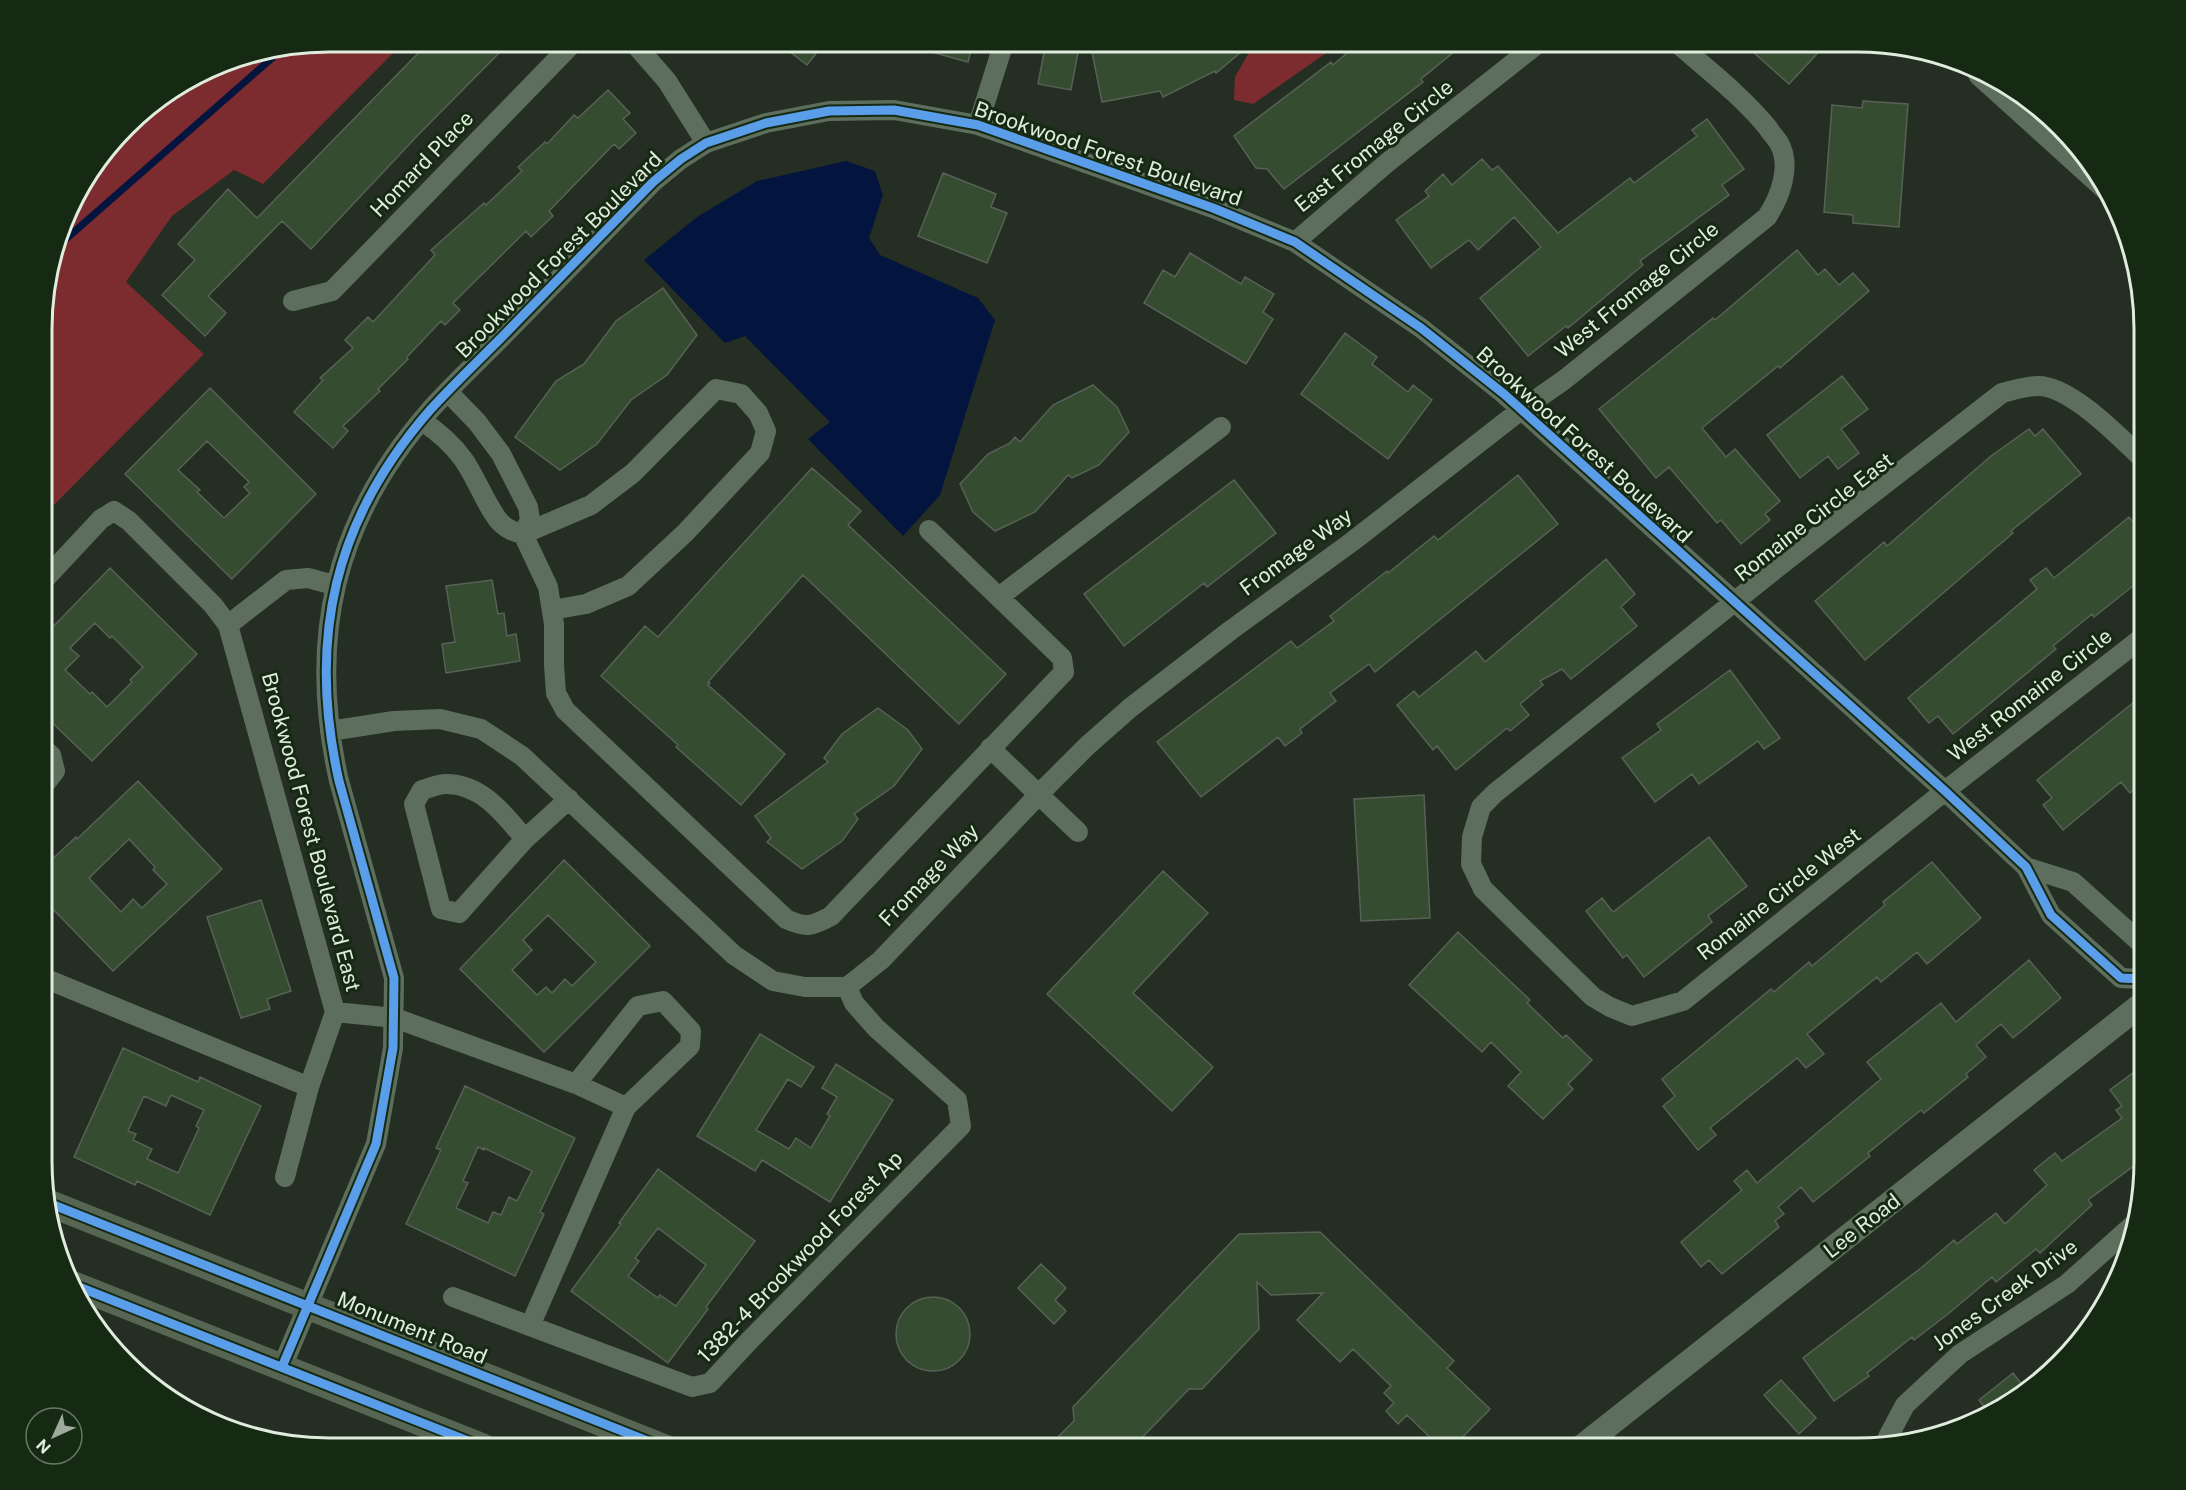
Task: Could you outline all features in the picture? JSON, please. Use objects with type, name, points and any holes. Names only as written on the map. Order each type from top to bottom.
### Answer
[{"type":"main road","name":"Monument Road","points":[[57,1206],[640,1438]]},
{"type":"main road","points":[[84,1289],[458,1438]]},
{"type":"street","name":"Homard Place","points":[[293,301],[332,291],[564,52]]},
{"type":"street","points":[[642,52],[667,81],[706,143]]},
{"type":"street","points":[[978,124],[1001,52]]},
{"type":"street","name":"East Fromage Circle","points":[[1295,242],[1388,162],[1527,52]]},
{"type":"street","name":"West Fromage Circle","points":[[1521,410],[1564,380],[1767,217],[1777,201],[1785,163],[1779,143],[1756,114],[1688,52]]},
{"type":"street","points":[[2003,95],[2076,161]]},
{"type":"street","name":"Brookwood Forest Boulevard","points":[[282,1367],[376,1143],[391,1058],[394,978],[339,781],[326,695],[327,632],[334,585],[345,549],[362,509],[389,465],[422,421],[653,182],[681,159],[706,143],[766,123],[829,111],[894,110],[978,124],[1213,208],[1295,242],[1421,327],[1504,394],[1945,791],[2026,867],[2050,915],[2121,978],[2134,979]]},
{"type":"street","name":"Romaine Circle East","points":[[1632,1016],[1593,997],[1483,889],[1471,864],[1472,837],[1481,807],[1495,793],[1783,563],[2002,393],[2023,387],[2040,386],[2062,392],[2080,404],[2134,451]]},
{"type":"street","points":[[422,421],[462,457],[500,523],[513,532],[523,534],[556,522],[599,499],[633,473],[716,389],[741,394],[758,413],[766,431],[760,453],[685,533],[628,586],[586,604],[552,610]]},
{"type":"street","points":[[448,392],[477,422],[501,454],[528,507],[530,520],[523,534]]},
{"type":"street","name":"Fromage Way","points":[[847,987],[881,960],[1087,746],[1130,708],[1231,630],[1353,541],[1521,410]]},
{"type":"street","points":[[999,597],[1221,427]]},
{"type":"street","points":[[478,483],[507,466]]},
{"type":"street","name":"Brookwood Forest Boulevard East","points":[[52,571],[101,519],[114,511],[129,520],[213,605],[228,625],[335,1012],[309,1087],[285,1178]]},
{"type":"street","points":[[523,534],[548,587],[554,624],[556,693],[565,710],[786,920],[802,927],[816,925],[831,916],[1064,672],[1062,658],[929,530]]},
{"type":"street","points":[[228,625],[286,580],[308,578],[334,585]]},
{"type":"street","name":"West Romaine Circle","points":[[1945,791],[2134,644]]},
{"type":"street","points":[[330,731],[394,721],[440,719],[481,729],[522,756],[734,955],[773,981],[806,987],[847,987]]},
{"type":"street","points":[[990,748],[1078,832]]},
{"type":"street","points":[[52,759],[55,771],[52,775]]},
{"type":"street","points":[[525,838],[495,804],[474,789],[445,784],[422,789],[414,804],[441,909],[459,913],[525,838],[569,800]]},
{"type":"street","name":"Romaine Circle West","points":[[1632,1016],[1683,1000],[1945,791]]},
{"type":"street","name":"Brookwood Forest Boulevard","points":[[2026,867],[2073,882],[2134,937]]},
{"type":"street","points":[[52,981],[309,1087]]},
{"type":"street","name":"1382-4 Brookwood Forest Ap","points":[[453,1297],[692,1387],[710,1383],[961,1126],[957,1100],[876,1028],[854,1003],[847,987]]},
{"type":"street","points":[[530,1326],[626,1107],[690,1046],[691,1031],[663,1001],[638,1006],[576,1084]]},
{"type":"street","name":"Lee Road","points":[[1593,1438],[2134,1010]]},
{"type":"street","points":[[335,1012],[394,1018],[576,1084],[626,1107]]},
{"type":"street","name":"Jones Creek Drive","points":[[1889,1435],[1905,1405],[1960,1354],[2067,1284],[2124,1233]]},
{"type":"shaded area","points":[[394,52],[263,184],[234,170],[172,216],[126,282],[204,354],[52,507],[52,330],[58,275],[67,240],[81,207],[110,161],[147,121],[176,99],[207,81],[240,67],[275,58],[311,53]]},
{"type":"shaded area","points":[[1249,52],[1328,52],[1253,104],[1234,100],[1235,77]]},
{"type":"water","points":[[846,161],[875,171],[883,195],[869,238],[880,255],[978,298],[995,320],[940,495],[903,536],[808,439],[830,422],[745,336],[725,343],[644,260],[697,217],[757,181]]},
{"type":"building","points":[[419,52],[500,52],[311,249],[282,221],[208,296],[226,313],[205,336],[162,295],[195,260],[178,244],[228,189],[257,218]]},
{"type":"building","points":[[790,52],[817,52],[807,65]]},
{"type":"building","points":[[932,52],[970,52],[968,62]]},
{"type":"building","points":[[1044,52],[1078,52],[1071,90],[1038,84]]},
{"type":"building","points":[[1092,52],[1241,52],[1216,73],[1215,71],[1163,97],[1160,91],[1102,102]]},
{"type":"building","points":[[1348,52],[1454,52],[1421,79],[1423,82],[1284,189],[1267,169],[1256,168],[1234,136],[1331,62],[1333,65]]},
{"type":"building","points":[[1753,52],[1819,52],[1789,84]]},
{"type":"building","points":[[608,90],[630,113],[623,119],[636,133],[619,149],[614,144],[549,211],[553,216],[531,237],[526,231],[453,303],[460,310],[445,325],[441,321],[378,389],[380,391],[343,426],[348,431],[333,448],[294,412],[323,380],[320,378],[353,348],[345,340],[368,317],[373,322],[435,255],[431,250],[484,203],[486,205],[522,171],[518,167],[545,142],[547,144],[574,115],[578,118]]},
{"type":"building","points":[[1863,101],[1908,104],[1899,227],[1853,223],[1853,215],[1824,212],[1832,105],[1862,108]]},
{"type":"building","points":[[1707,119],[1744,169],[1722,185],[1729,195],[1640,261],[1643,265],[1568,328],[1566,326],[1528,356],[1480,298],[1541,247],[1514,217],[1478,250],[1469,240],[1431,268],[1396,220],[1429,196],[1425,191],[1443,174],[1452,185],[1482,159],[1492,170],[1498,166],[1558,233],[1630,178],[1634,183],[1697,136],[1692,130]]},
{"type":"building","points":[[943,173],[996,194],[991,207],[1007,213],[987,263],[918,236]]},
{"type":"building","points":[[1797,250],[1818,275],[1825,269],[1839,285],[1853,273],[1869,291],[1780,368],[1778,366],[1702,428],[1726,457],[1735,449],[1780,501],[1765,514],[1770,520],[1741,544],[1721,520],[1717,523],[1669,467],[1656,478],[1599,409],[1713,318],[1715,320]]},
{"type":"building","points":[[1190,253],[1241,284],[1245,277],[1274,294],[1263,312],[1273,319],[1246,364],[1144,303],[1163,270],[1175,277]]},
{"type":"building","points":[[663,288],[697,335],[667,375],[631,400],[597,444],[560,470],[515,437],[556,381],[584,364],[616,321]]},
{"type":"building","points":[[1345,333],[1377,357],[1372,364],[1408,392],[1413,385],[1432,400],[1388,459],[1301,394]]},
{"type":"building","points":[[1842,376],[1868,409],[1841,429],[1859,453],[1838,469],[1828,456],[1800,478],[1767,435]]},
{"type":"building","points":[[1093,385],[1117,407],[1129,432],[1099,465],[1072,478],[1068,475],[1035,512],[995,531],[973,512],[960,484],[988,454],[1010,443],[1015,437],[1020,442],[1053,405]]},
{"type":"building","points":[[210,388],[316,494],[232,579],[125,474]],"holes":[[[207,441],[249,482],[244,487],[250,493],[224,518],[197,492],[200,490],[178,470]]]},
{"type":"building","points":[[2029,429],[2035,436],[2043,429],[2081,474],[2011,531],[2013,533],[1865,660],[1815,601],[1884,542],[1887,546],[1991,456]]},
{"type":"building","points":[[812,468],[861,511],[848,525],[1006,674],[959,724],[803,575],[708,682],[710,683],[708,685],[785,754],[741,805],[601,676],[645,626],[658,637]]},
{"type":"building","points":[[1518,475],[1558,524],[1375,672],[1369,664],[1330,693],[1336,701],[1300,729],[1302,733],[1285,746],[1278,737],[1201,797],[1157,742],[1291,641],[1297,648],[1334,621],[1330,616],[1434,536],[1438,540]]},
{"type":"building","points":[[1234,480],[1276,533],[1207,587],[1204,583],[1124,646],[1084,594]]},
{"type":"building","points":[[2129,517],[2134,523],[2134,585],[2094,617],[2092,614],[2053,646],[2056,649],[1953,734],[1938,716],[1929,723],[1908,698],[2037,589],[2030,580],[2046,568],[2054,578]]},
{"type":"building","points":[[1606,559],[1635,594],[1621,607],[1637,626],[1571,679],[1562,669],[1540,681],[1543,685],[1520,704],[1529,715],[1510,731],[1507,728],[1456,770],[1437,746],[1433,750],[1397,705],[1414,691],[1419,697],[1476,651],[1485,662]]},
{"type":"building","points":[[110,568],[197,654],[92,761],[52,723],[52,628]],"holes":[[[95,623],[110,638],[112,636],[143,667],[130,680],[132,682],[107,707],[65,670],[79,656],[70,648]]]},
{"type":"building","points":[[492,580],[498,614],[504,613],[507,636],[516,634],[520,661],[446,673],[442,644],[455,642],[446,586]]},
{"type":"building","points":[[1730,670],[1780,738],[1764,749],[1758,741],[1699,784],[1692,774],[1655,802],[1622,758],[1661,730],[1657,724]]},
{"type":"building","points":[[2134,702],[2134,790],[2130,793],[2121,782],[2063,830],[2043,805],[2052,798],[2037,780]]},
{"type":"building","points":[[878,708],[908,730],[922,749],[894,786],[854,814],[858,819],[842,841],[802,869],[767,842],[771,838],[755,816],[828,762],[824,758],[842,734]]},
{"type":"building","points":[[138,781],[222,869],[113,971],[52,908],[52,860],[76,837],[77,839]],"holes":[[[129,839],[155,867],[153,870],[167,884],[142,908],[133,899],[121,912],[89,878]]]},
{"type":"building","points":[[1424,795],[1430,918],[1361,921],[1354,799]]},
{"type":"building","points":[[1709,837],[1747,886],[1708,916],[1712,922],[1644,977],[1627,955],[1623,958],[1586,911],[1602,898],[1613,912]]},
{"type":"building","points":[[564,860],[650,946],[544,1052],[460,969]],"holes":[[[548,915],[596,962],[572,986],[565,979],[552,993],[546,987],[537,995],[512,970],[532,950],[523,940]]]},
{"type":"building","points":[[1932,862],[1981,918],[1927,964],[1917,952],[1881,982],[1877,977],[1807,1034],[1824,1054],[1806,1068],[1797,1058],[1710,1128],[1716,1135],[1698,1150],[1663,1106],[1675,1096],[1662,1079],[1771,989],[1774,992],[1809,962],[1812,966],[1885,905],[1883,902]]},
{"type":"building","points":[[1163,871],[1208,913],[1133,993],[1213,1067],[1172,1111],[1047,994]]},
{"type":"building","points":[[261,900],[291,991],[267,999],[270,1009],[241,1018],[207,917]]},
{"type":"building","points":[[1458,932],[1530,1000],[1527,1003],[1563,1038],[1566,1035],[1592,1060],[1568,1084],[1573,1089],[1543,1119],[1508,1086],[1521,1072],[1491,1042],[1482,1052],[1409,985]]},
{"type":"building","points":[[2029,960],[2061,998],[2013,1038],[2001,1024],[1976,1045],[1986,1057],[1966,1074],[1968,1077],[1924,1113],[1921,1110],[1868,1153],[1870,1156],[1813,1202],[1801,1187],[1778,1207],[1784,1214],[1775,1221],[1779,1227],[1722,1274],[1709,1260],[1701,1267],[1681,1242],[1742,1190],[1734,1181],[1747,1170],[1757,1183],[1881,1079],[1867,1062],[1941,1003],[1956,1022]]},
{"type":"building","points":[[760,1034],[814,1067],[801,1087],[788,1079],[756,1130],[789,1149],[796,1138],[811,1148],[830,1116],[827,1114],[837,1097],[822,1088],[836,1064],[893,1100],[830,1202],[762,1160],[755,1171],[697,1136]]},
{"type":"building","points":[[123,1048],[198,1082],[200,1077],[261,1106],[210,1215],[137,1181],[135,1185],[74,1157]],"holes":[[[171,1095],[204,1110],[196,1126],[199,1128],[178,1173],[147,1159],[152,1149],[133,1140],[136,1134],[128,1131],[144,1096],[166,1106]]]},
{"type":"building","points":[[2134,1072],[2134,1166],[2088,1200],[2092,1205],[2040,1253],[2036,1249],[1996,1282],[1992,1277],[1914,1340],[1912,1337],[1867,1373],[1869,1376],[1834,1401],[1803,1358],[1954,1240],[1957,1244],[1996,1213],[2005,1224],[2047,1185],[2034,1170],[2055,1153],[2062,1161],[2122,1118],[2116,1110],[2122,1106],[2110,1090]]},
{"type":"building","points":[[465,1086],[575,1138],[540,1212],[544,1214],[515,1276],[406,1224],[441,1150],[436,1148]],"holes":[[[478,1147],[484,1150],[484,1148],[532,1171],[517,1201],[509,1197],[501,1215],[493,1212],[488,1223],[456,1208],[468,1183],[463,1181]]]},
{"type":"building","points":[[658,1169],[755,1241],[668,1363],[571,1291],[621,1224],[619,1223]],"holes":[[[658,1228],[706,1265],[676,1306],[660,1295],[658,1298],[628,1276],[639,1261],[635,1258]]]},
{"type":"building","points":[[1320,1232],[1454,1361],[1447,1368],[1490,1409],[1462,1438],[1431,1438],[1407,1415],[1398,1424],[1386,1411],[1394,1403],[1384,1393],[1391,1386],[1353,1349],[1340,1362],[1297,1320],[1323,1293],[1271,1295],[1257,1282],[1259,1329],[1202,1389],[1189,1389],[1142,1438],[1057,1438],[1074,1421],[1073,1407],[1239,1234]]},
{"type":"building","points":[[1041,1264],[1066,1288],[1055,1300],[1066,1311],[1054,1324],[1018,1288]]},
{"type":"building","points":[[933,1297],[954,1303],[964,1313],[970,1334],[964,1355],[954,1365],[933,1371],[912,1365],[902,1355],[896,1334],[902,1313],[912,1303]]},
{"type":"building","points":[[2013,1373],[2021,1383],[1984,1406],[1979,1400]]},
{"type":"building","points":[[1781,1380],[1816,1418],[1799,1434],[1764,1395]]},
{"type":"waterway","points":[[68,237],[271,59]]},
{"type":"cycle path","points":[[282,1367],[376,1144],[393,1048],[394,978],[339,781],[330,729],[326,678],[328,630],[337,583],[351,538],[371,494],[398,451],[431,409],[653,182],[681,159],[706,143],[766,123],[829,111],[894,110],[978,125],[1213,208],[1295,242],[1421,328],[1504,394],[1945,791],[2026,867],[2051,915],[2121,978],[2134,979]]},
{"type":"cycle path","points":[[57,1206],[640,1438]]},
{"type":"cycle path","points":[[84,1289],[460,1438]]}]
